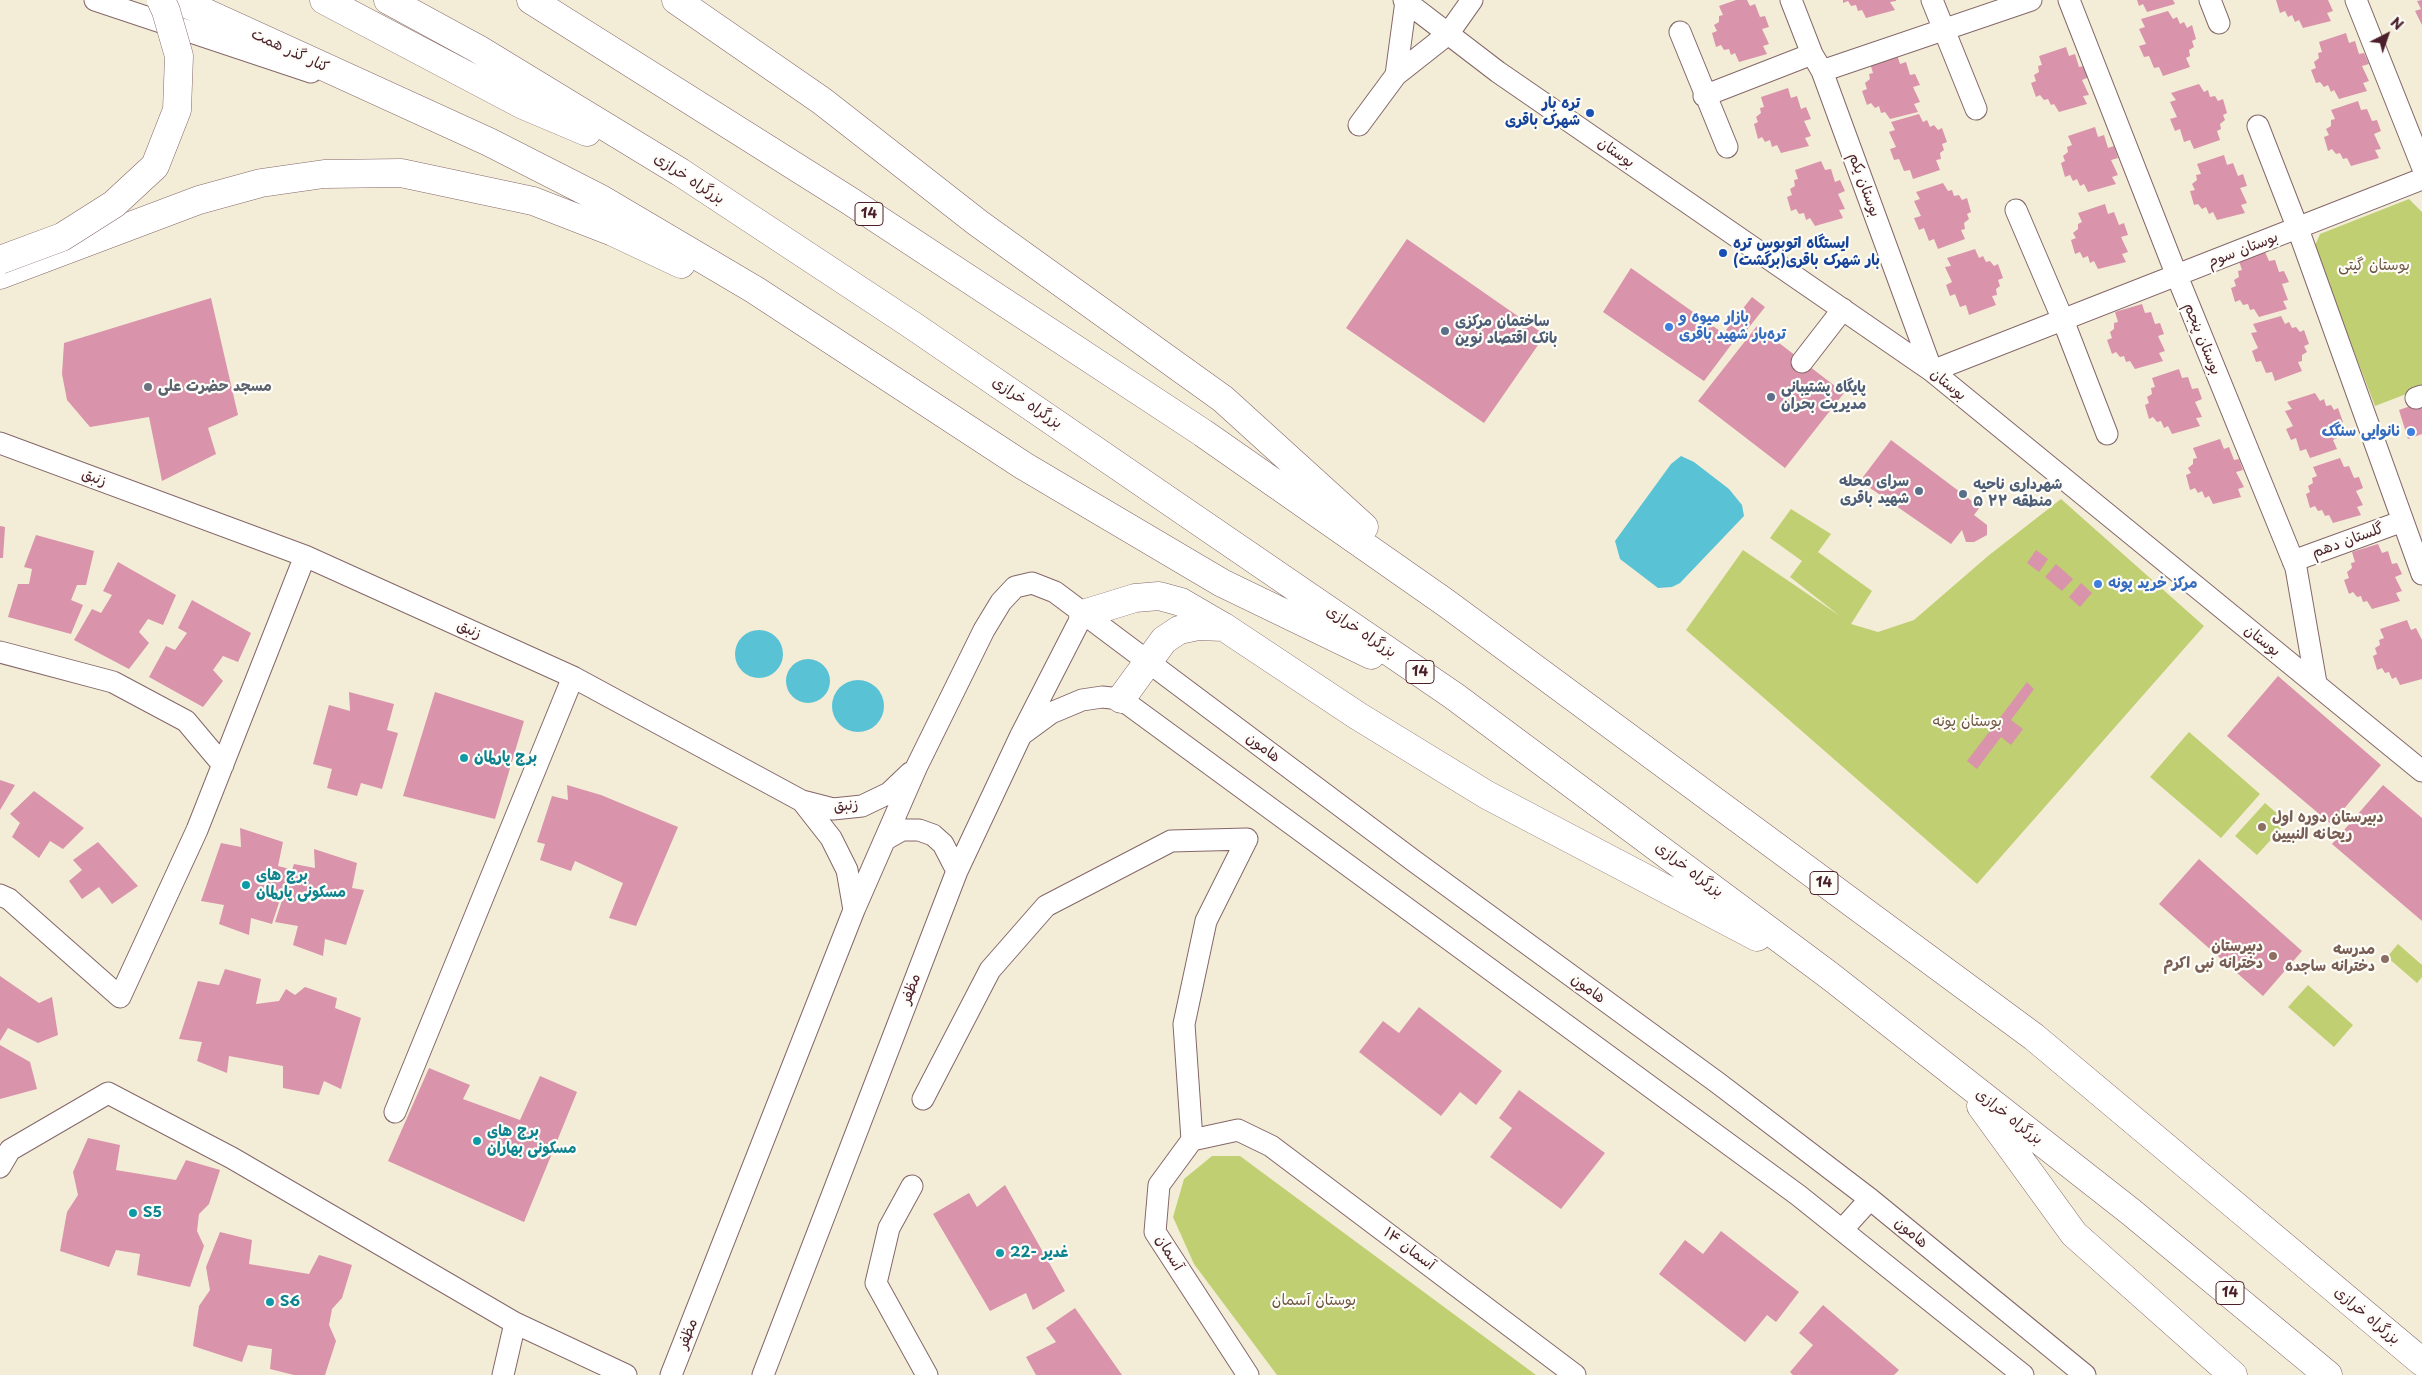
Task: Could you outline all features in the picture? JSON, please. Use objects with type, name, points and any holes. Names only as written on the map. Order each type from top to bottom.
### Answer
[{"type":"highway","points":[[0,260],[62,237],[114,204],[155,166],[177,110],[179,56],[161,0]]},
{"type":"highway","name":"کنار گذر همت","points":[[178,0],[489,142],[601,199],[692,252],[842,346]]},
{"type":"highway","points":[[324,0],[523,105],[680,172]]},
{"type":"highway","name":"بزرگراه خرازی","points":[[388,0],[478,49],[680,172],[912,325],[1454,696],[1830,976],[2131,1212],[2328,1375]]},
{"type":"highway","name":"بزرگراه خرازی","points":[[532,0],[850,201],[1203,433],[1446,602],[2034,1037],[2422,1362]]},
{"type":"highway","points":[[676,0],[822,101],[978,223],[1223,399],[1446,602]]},
{"type":"highway","points":[[0,275],[199,200],[261,183],[324,174],[401,173],[533,201],[604,229],[688,267],[842,346],[1024,466],[1222,583],[1454,696]]},
{"type":"highway","points":[[1083,614],[1135,598],[1159,596],[1181,602],[1224,627],[1358,716],[1487,794],[1830,976]]},
{"type":"highway","points":[[1121,698],[1164,640],[1179,630],[1198,626],[1224,627]]},
{"type":"highway","points":[[1961,1079],[2074,1234],[2233,1375]]},
{"type":"street","points":[[95,0],[402,103]]},
{"type":"street","points":[[1396,75],[1406,0]]},
{"type":"street","name":"بوستان","points":[[1406,0],[1498,72],[1932,371],[2316,682],[2422,771]]},
{"type":"street","points":[[1360,125],[1396,75],[1448,34],[1472,0]]},
{"type":"street","name":"بوستان یکم","points":[[1792,0],[1817,62],[1932,371]]},
{"type":"street","points":[[1932,0],[1976,109]]},
{"type":"street","points":[[1704,96],[1817,62],[1943,30],[2031,0]]},
{"type":"street","name":"بوستان پنجم","points":[[2069,0],[2177,276],[2293,561],[2316,682]]},
{"type":"street","points":[[2210,0],[2219,23]]},
{"type":"street","points":[[2356,0],[2422,166]]},
{"type":"street","points":[[1680,32],[1726,148]]},
{"type":"street","points":[[2258,126],[2298,229],[2422,574]]},
{"type":"street","name":"بوستان سوم","points":[[1932,371],[2422,179]]},
{"type":"street","points":[[2016,210],[2063,320],[2108,434]]},
{"type":"street","points":[[1802,362],[1843,310]]},
{"type":"street","name":"زنبق","points":[[0,443],[305,556],[573,677],[802,801],[832,809],[862,806],[889,793],[917,766]]},
{"type":"street","name":"گلستان دهم","points":[[2293,561],[2403,521]]},
{"type":"street","points":[[0,895],[9,899],[120,997],[197,830],[305,556]]},
{"type":"street","name":"هامون","points":[[984,630],[1001,602],[1015,587],[1032,583],[1055,592],[1430,873],[1718,1083],[1870,1199],[2085,1375]]},
{"type":"street","name":"مظفر","points":[[763,1375],[773,1344],[957,871],[1021,735],[1083,614]]},
{"type":"street","name":"مظفر","points":[[671,1375],[854,910],[917,766],[984,630]]},
{"type":"street","points":[[0,652],[113,682],[186,721],[223,765]]},
{"type":"street","points":[[395,1112],[573,677]]},
{"type":"street","points":[[1021,735],[1051,713],[1082,700],[1102,697],[1121,698],[1843,1229],[2023,1375]]},
{"type":"street","points":[[802,801],[831,838],[847,870],[854,910]]},
{"type":"street","points":[[886,839],[902,830],[918,830],[934,835],[943,844],[957,871]]},
{"type":"street","points":[[923,1099],[990,970],[1046,906],[1171,841],[1246,839],[1206,921],[1184,1024],[1192,1140]]},
{"type":"street","points":[[0,1167],[10,1150],[108,1093],[232,1158],[515,1323],[626,1375]]},
{"type":"street","name":"آسمان ۱۴","points":[[1192,1140],[1238,1130],[1271,1146],[1575,1375]]},
{"type":"street","name":"آسمان","points":[[1192,1140],[1159,1185],[1155,1232],[1248,1375]]},
{"type":"street","points":[[912,1186],[889,1228],[876,1283],[927,1375]]},
{"type":"street","points":[[1843,1229],[1870,1199]]},
{"type":"street","points":[[503,1375],[515,1323]]},
{"type":"street","points":[[770,1375],[773,1344]]},
{"type":"green space","name":"بوستان گیتی","points":[[2409,199],[2422,212],[2422,388],[2375,406],[2314,248],[2320,234]]},
{"type":"green space","name":"بوستان پونه","points":[[2061,499],[2204,626],[1977,884],[1686,630],[1743,550],[1840,616],[1790,577],[1802,561],[1770,538],[1791,509],[1831,534],[1818,552],[1872,591],[1851,624],[1878,632],[1914,620],[1988,556]]},
{"type":"green space","points":[[2189,732],[2260,794],[2221,838],[2150,777]]},
{"type":"green space","points":[[2265,803],[2287,822],[2257,855],[2235,836]]},
{"type":"green space","points":[[2398,944],[2422,965],[2422,977],[2417,983],[2387,957]]},
{"type":"green space","points":[[2308,985],[2353,1025],[2334,1047],[2288,1007]]},
{"type":"green space","name":"بوستان آسمان","points":[[1212,1156],[1240,1156],[1536,1375],[1277,1375],[1194,1264],[1173,1217],[1184,1179]]},
{"type":"water","points":[[1681,456],[1694,462],[1729,489],[1742,505],[1744,516],[1680,583],[1672,587],[1658,588],[1620,559],[1615,541],[1671,464]]},
{"type":"water","points":[[759,630],[768,632],[776,637],[781,645],[783,654],[781,663],[776,671],[768,676],[759,678],[750,676],[742,671],[737,663],[735,654],[737,645],[742,637],[750,632]]},
{"type":"water","points":[[812,659],[824,665],[829,673],[829,689],[824,697],[816,702],[804,703],[792,697],[787,689],[786,677],[792,665],[800,660]]},
{"type":"water","points":[[853,680],[863,680],[877,687],[884,701],[884,711],[877,725],[863,732],[853,732],[843,728],[836,721],[832,711],[832,701],[836,691],[843,684]]},
{"type":"building","points":[[1736,0],[1747,0],[1750,6],[1755,4],[1760,17],[1765,16],[1769,27],[1762,29],[1769,44],[1763,46],[1767,54],[1739,62],[1735,53],[1731,55],[1729,49],[1724,50],[1721,45],[1716,47],[1712,33],[1717,31],[1714,25],[1719,22],[1719,16],[1723,15],[1719,6]]},
{"type":"building","points":[[1843,0],[1896,1],[1890,2],[1895,10],[1866,18],[1862,10],[1858,11],[1856,5],[1851,6],[1848,1],[1843,3]]},
{"type":"building","points":[[2137,0],[2173,0],[2175,4],[2147,12],[2143,4],[2139,6]]},
{"type":"building","points":[[2276,0],[2328,0],[2333,11],[2327,13],[2331,21],[2303,28],[2299,20],[2295,22],[2292,15],[2288,17],[2285,11],[2280,13]]},
{"type":"building","points":[[2422,0],[2422,25],[2415,11],[2421,9],[2417,1]]},
{"type":"building","points":[[2168,11],[2173,19],[2177,17],[2180,24],[2184,22],[2187,28],[2192,25],[2196,39],[2192,41],[2194,47],[2189,50],[2190,56],[2186,58],[2190,67],[2163,76],[2159,67],[2154,68],[2149,56],[2144,57],[2139,46],[2146,44],[2139,29],[2145,27],[2141,19]]},
{"type":"building","points":[[2346,33],[2349,43],[2355,41],[2359,54],[2364,53],[2369,64],[2362,66],[2369,81],[2363,83],[2367,91],[2339,99],[2334,90],[2331,92],[2328,85],[2324,87],[2320,82],[2316,83],[2311,70],[2316,68],[2314,62],[2319,58],[2318,53],[2322,52],[2319,42]]},
{"type":"building","points":[[2066,47],[2069,56],[2075,54],[2079,67],[2084,66],[2089,77],[2082,80],[2089,95],[2083,96],[2087,104],[2059,112],[2054,104],[2051,105],[2048,99],[2044,100],[2040,95],[2036,97],[2031,83],[2036,81],[2034,75],[2039,72],[2038,66],[2042,65],[2039,56]]},
{"type":"building","points":[[1897,55],[1900,64],[1906,62],[1910,75],[1915,74],[1920,85],[1913,87],[1920,102],[1914,104],[1918,112],[1890,119],[1885,112],[1881,113],[1879,106],[1875,108],[1871,103],[1867,105],[1862,91],[1867,89],[1865,83],[1870,79],[1869,74],[1873,73],[1870,63]]},
{"type":"building","points":[[2199,84],[2204,92],[2208,90],[2210,97],[2215,96],[2218,101],[2223,99],[2227,113],[2223,115],[2225,120],[2220,124],[2221,129],[2217,131],[2220,140],[2194,149],[2190,140],[2184,142],[2180,129],[2175,131],[2170,119],[2177,117],[2170,102],[2176,100],[2171,93]]},
{"type":"building","points":[[1788,88],[1791,98],[1797,96],[1801,109],[1806,107],[1811,119],[1804,121],[1811,136],[1805,138],[1809,146],[1781,153],[1777,145],[1772,147],[1770,140],[1765,142],[1762,137],[1758,139],[1754,124],[1758,122],[1756,117],[1761,113],[1760,108],[1764,107],[1761,97]]},
{"type":"building","points":[[2358,101],[2361,110],[2367,109],[2372,121],[2377,120],[2381,131],[2374,134],[2381,149],[2375,150],[2379,158],[2351,166],[2347,158],[2343,159],[2340,153],[2336,154],[2332,149],[2328,151],[2324,137],[2329,135],[2326,129],[2331,126],[2331,120],[2335,119],[2331,110]]},
{"type":"building","points":[[1919,114],[1923,122],[1927,120],[1930,127],[1934,125],[1938,130],[1942,128],[1947,142],[1942,144],[1944,150],[1940,153],[1941,159],[1936,160],[1940,170],[1913,179],[1910,170],[1904,171],[1899,159],[1894,160],[1890,149],[1896,147],[1889,132],[1895,130],[1891,122]]},
{"type":"building","points":[[2095,127],[2098,137],[2104,135],[2108,148],[2114,146],[2118,158],[2111,160],[2118,175],[2112,177],[2116,184],[2088,192],[2084,184],[2080,186],[2077,179],[2073,181],[2070,175],[2065,177],[2061,163],[2065,161],[2063,156],[2068,152],[2067,147],[2072,145],[2068,136]]},
{"type":"building","points":[[2224,155],[2227,165],[2233,163],[2238,176],[2243,174],[2247,186],[2240,188],[2247,203],[2241,205],[2245,213],[2217,220],[2213,212],[2209,214],[2206,207],[2202,209],[2198,204],[2194,205],[2190,191],[2195,190],[2192,184],[2197,180],[2196,175],[2201,174],[2197,164]]},
{"type":"building","points":[[1821,161],[1825,170],[1831,169],[1835,182],[1840,180],[1845,191],[1838,194],[1845,209],[1839,210],[1843,218],[1815,226],[1810,218],[1806,220],[1804,213],[1799,214],[1796,209],[1791,211],[1787,197],[1792,195],[1790,189],[1795,186],[1794,180],[1798,179],[1795,170]]},
{"type":"building","points":[[1943,183],[1948,191],[1952,190],[1954,196],[1959,195],[1962,200],[1967,198],[1971,212],[1967,214],[1969,219],[1964,223],[1965,229],[1961,230],[1965,239],[1938,249],[1934,239],[1929,241],[1924,228],[1919,230],[1914,218],[1921,216],[1914,201],[1920,199],[1916,192]]},
{"type":"building","points":[[2105,204],[2108,214],[2114,212],[2119,225],[2124,223],[2128,235],[2121,237],[2128,252],[2122,254],[2126,262],[2098,269],[2094,261],[2090,263],[2088,256],[2083,258],[2080,252],[2075,254],[2071,240],[2076,238],[2073,233],[2078,229],[2078,224],[2082,222],[2078,213]]},
{"type":"building","name":"ساختمان مرکزی بانک اقتصاد نوین","points":[[1407,239],[1545,335],[1484,423],[1346,328]]},
{"type":"building","points":[[1975,249],[1979,258],[1983,256],[1986,262],[1990,261],[1994,266],[1998,264],[2003,278],[1998,280],[2000,286],[1996,289],[1997,295],[1992,296],[1996,305],[1969,315],[1966,305],[1960,307],[1955,294],[1950,296],[1946,285],[1952,282],[1945,267],[1951,266],[1947,258]]},
{"type":"building","points":[[2265,252],[2269,261],[2275,260],[2279,272],[2284,271],[2289,282],[2282,284],[2288,300],[2283,301],[2287,309],[2259,317],[2254,309],[2250,310],[2248,304],[2243,305],[2240,300],[2235,302],[2231,288],[2236,286],[2234,280],[2239,277],[2238,271],[2242,270],[2239,261]]},
{"type":"building","name":"بازار میوه و تره‌بار شهید باقری","points":[[1631,268],[1734,341],[1704,381],[1603,312]]},
{"type":"building","points":[[1752,297],[1765,307],[1739,340],[1726,330]]},
{"type":"building","name":"مسجد حضرت علی","points":[[211,298],[238,415],[208,428],[216,454],[162,481],[149,417],[90,427],[67,400],[62,374],[64,343]]},
{"type":"building","points":[[2142,304],[2145,313],[2151,312],[2155,324],[2160,323],[2164,334],[2158,336],[2165,351],[2159,353],[2163,361],[2135,369],[2130,361],[2126,362],[2124,356],[2120,357],[2116,352],[2112,354],[2107,340],[2112,338],[2110,332],[2114,329],[2114,323],[2118,322],[2115,312]]},
{"type":"building","points":[[2281,316],[2285,324],[2289,322],[2292,328],[2296,327],[2300,332],[2304,330],[2309,344],[2304,346],[2307,352],[2302,355],[2302,361],[2298,362],[2302,371],[2275,381],[2272,372],[2266,373],[2261,361],[2256,362],[2252,351],[2258,348],[2251,333],[2257,332],[2253,324]]},
{"type":"building","name":"پایگاه پشتیبانی مدیریت بحران","points":[[1757,326],[1844,393],[1785,468],[1698,401]]},
{"type":"building","points":[[2179,369],[2182,378],[2188,377],[2192,389],[2198,388],[2202,399],[2195,402],[2202,417],[2196,418],[2200,426],[2172,434],[2168,426],[2164,428],[2161,421],[2157,422],[2153,417],[2149,419],[2145,405],[2149,403],[2147,397],[2152,394],[2151,388],[2155,387],[2152,378]]},
{"type":"building","points":[[2315,393],[2320,401],[2324,399],[2326,406],[2331,405],[2334,410],[2338,408],[2343,422],[2339,424],[2341,429],[2336,433],[2337,438],[2333,440],[2337,449],[2310,458],[2306,449],[2300,451],[2296,438],[2291,440],[2286,429],[2293,426],[2285,411],[2292,409],[2287,402]]},
{"type":"building","points":[[2422,402],[2422,434],[2408,439],[2399,410]]},
{"type":"building","points":[[2220,439],[2224,449],[2229,447],[2234,460],[2239,459],[2243,470],[2236,472],[2244,487],[2238,489],[2241,497],[2213,504],[2209,496],[2205,498],[2202,491],[2198,493],[2195,488],[2190,490],[2186,475],[2191,473],[2188,468],[2193,464],[2193,459],[2197,458],[2193,448]]},
{"type":"building","points":[[1891,440],[1980,507],[1974,515],[1987,525],[1987,535],[1974,542],[1966,542],[1962,530],[1951,544],[1860,481]]},
{"type":"building","points":[[2340,458],[2344,467],[2349,466],[2354,478],[2359,477],[2363,488],[2356,491],[2363,505],[2357,507],[2361,515],[2333,523],[2329,515],[2325,516],[2322,510],[2318,511],[2315,506],[2310,508],[2306,494],[2310,492],[2308,486],[2313,483],[2312,478],[2317,476],[2313,467]]},
{"type":"building","points":[[0,526],[5,527],[3,558],[0,558]]},
{"type":"building","points":[[36,535],[94,551],[86,585],[77,585],[71,600],[83,605],[71,634],[8,617],[18,584],[29,584],[32,569],[24,567]]},
{"type":"building","points":[[2378,544],[2382,553],[2388,551],[2392,564],[2397,563],[2402,574],[2395,577],[2402,591],[2396,593],[2400,601],[2372,609],[2367,601],[2363,602],[2361,596],[2357,597],[2353,592],[2349,594],[2344,580],[2349,578],[2347,572],[2352,568],[2351,563],[2355,562],[2352,552]]},
{"type":"building","points":[[2036,550],[2048,559],[2039,572],[2027,563]]},
{"type":"building","points":[[118,562],[176,595],[163,625],[148,619],[139,632],[149,643],[129,669],[74,640],[92,609],[101,613],[112,595],[103,591]]},
{"type":"building","points":[[2056,564],[2073,579],[2062,591],[2045,577]]},
{"type":"building","points":[[2081,583],[2092,593],[2080,607],[2069,597]]},
{"type":"building","points":[[192,600],[251,633],[238,662],[223,656],[213,670],[223,681],[203,707],[149,677],[166,646],[175,650],[187,633],[178,628]]},
{"type":"building","points":[[2407,620],[2411,630],[2416,628],[2422,640],[2422,679],[2400,685],[2396,677],[2392,679],[2389,672],[2385,673],[2382,668],[2377,670],[2373,656],[2377,654],[2375,648],[2380,645],[2379,640],[2384,638],[2380,629]]},
{"type":"building","points":[[2278,676],[2381,765],[2331,824],[2227,736]]},
{"type":"building","points":[[2027,682],[2034,689],[2011,720],[2023,729],[2011,745],[2001,737],[1977,769],[1967,761]]},
{"type":"building","points":[[349,692],[394,704],[387,730],[398,733],[382,789],[361,783],[357,796],[327,788],[332,769],[313,764],[329,705],[350,711]]},
{"type":"building","name":"برج پارلمان","points":[[435,692],[524,721],[495,819],[403,796]]},
{"type":"building","points":[[0,780],[15,785],[0,810]]},
{"type":"building","points":[[567,785],[601,795],[678,827],[636,926],[609,918],[623,883],[575,861],[571,871],[540,860],[545,844],[537,842],[552,796],[568,800]]},
{"type":"building","points":[[2383,785],[2422,818],[2422,921],[2332,844]]},
{"type":"building","points":[[34,791],[84,828],[63,849],[50,841],[39,858],[12,837],[20,823],[10,814]]},
{"type":"building","name":"برج های مسکونی پارلمان","points":[[240,828],[283,842],[278,866],[290,869],[272,924],[251,918],[249,935],[219,924],[224,905],[201,901],[221,843],[241,847]]},
{"type":"building","points":[[98,842],[138,886],[112,904],[99,887],[82,899],[69,881],[82,870],[73,860]]},
{"type":"building","points":[[314,849],[357,863],[352,888],[364,890],[346,945],[325,939],[323,956],[293,945],[298,926],[275,922],[294,864],[315,868]]},
{"type":"building","points":[[2199,859],[2302,951],[2263,996],[2159,904]]},
{"type":"building","points":[[225,969],[261,979],[256,1004],[279,1001],[286,989],[295,995],[305,987],[337,998],[335,1008],[361,1018],[341,1089],[324,1081],[319,1095],[283,1088],[283,1066],[229,1056],[227,1073],[197,1061],[202,1042],[179,1039],[198,981],[219,985]]},
{"type":"building","points":[[0,976],[39,1003],[52,997],[58,1035],[38,1043],[8,1028],[0,1041]]},
{"type":"building","points":[[1419,1007],[1502,1071],[1476,1105],[1460,1092],[1441,1116],[1359,1052],[1383,1021],[1399,1033]]},
{"type":"building","points":[[0,1045],[30,1062],[37,1089],[0,1099]]},
{"type":"building","name":"برج های مسکونی بهاران","points":[[429,1068],[470,1085],[463,1099],[520,1120],[540,1076],[577,1092],[524,1222],[388,1161]]},
{"type":"building","points":[[1519,1090],[1605,1153],[1561,1209],[1490,1157],[1512,1128],[1499,1118]]},
{"type":"building","name":"S5","points":[[88,1138],[120,1145],[116,1170],[176,1180],[186,1160],[220,1170],[209,1204],[199,1214],[197,1231],[204,1246],[190,1287],[137,1275],[140,1254],[116,1250],[109,1267],[60,1251],[67,1212],[78,1195],[73,1172]]},
{"type":"building","name":"22- غدیر","points":[[1005,1185],[1065,1291],[1033,1310],[1026,1293],[990,1311],[933,1214],[969,1193],[977,1207]]},
{"type":"building","points":[[1721,1231],[1799,1292],[1776,1322],[1767,1315],[1745,1342],[1659,1274],[1685,1240],[1703,1254]]},
{"type":"building","name":"S6","points":[[220,1232],[252,1240],[249,1264],[309,1274],[319,1255],[352,1265],[342,1298],[332,1309],[329,1325],[336,1341],[325,1375],[294,1375],[270,1369],[272,1349],[248,1345],[242,1362],[193,1346],[199,1306],[210,1290],[206,1267]]},
{"type":"building","points":[[1823,1305],[1899,1370],[1894,1375],[1793,1375],[1790,1372],[1813,1345],[1799,1333]]},
{"type":"building","points":[[1075,1308],[1122,1375],[1036,1375],[1026,1357],[1056,1342],[1046,1328]]},
{"type":"place","name":"تره بار شهرک باقری","points":[[1590,113]]},
{"type":"place","name":"ایستگاه اتوبوس تره بار شهرک باقری(برگشت)","points":[[1723,253]]},
{"type":"place","name":"بازار میوه و تره‌بار شهید باقری","points":[[1669,327]]},
{"type":"place","name":"ساختمان مرکزی بانک اقتصاد نوین","points":[[1445,331]]},
{"type":"place","name":"مسجد حضرت علی","points":[[148,387]]},
{"type":"place","name":"پایگاه پشتیبانی مدیریت بحران","points":[[1771,397]]},
{"type":"place","name":"نانوایی سنگک","points":[[2411,432]]},
{"type":"place","name":"سرای محله شهید باقری","points":[[1919,491]]},
{"type":"place","name":"شهرداری ناحیه ۵ منطقه ۲۲","points":[[1963,494]]},
{"type":"place","name":"مرکز خرید پونه","points":[[2098,584]]},
{"type":"place","name":"برج پارلمان","points":[[464,758]]},
{"type":"place","name":"دبیرستان دوره اول ریحانه النبیین","points":[[2262,827]]},
{"type":"place","name":"برج های مسکونی پارلمان","points":[[246,885]]},
{"type":"place","name":"دبیرستان دخترانه نبی اکرم","points":[[2273,956]]},
{"type":"place","name":"مدرسه دخترانه ساجده","points":[[2385,959]]},
{"type":"place","name":"برج های مسکونی بهاران","points":[[477,1141]]},
{"type":"place","name":"S5","points":[[133,1213]]},
{"type":"place","name":"22- غدیر","points":[[1000,1253]]},
{"type":"place","name":"S6","points":[[270,1302]]}]
